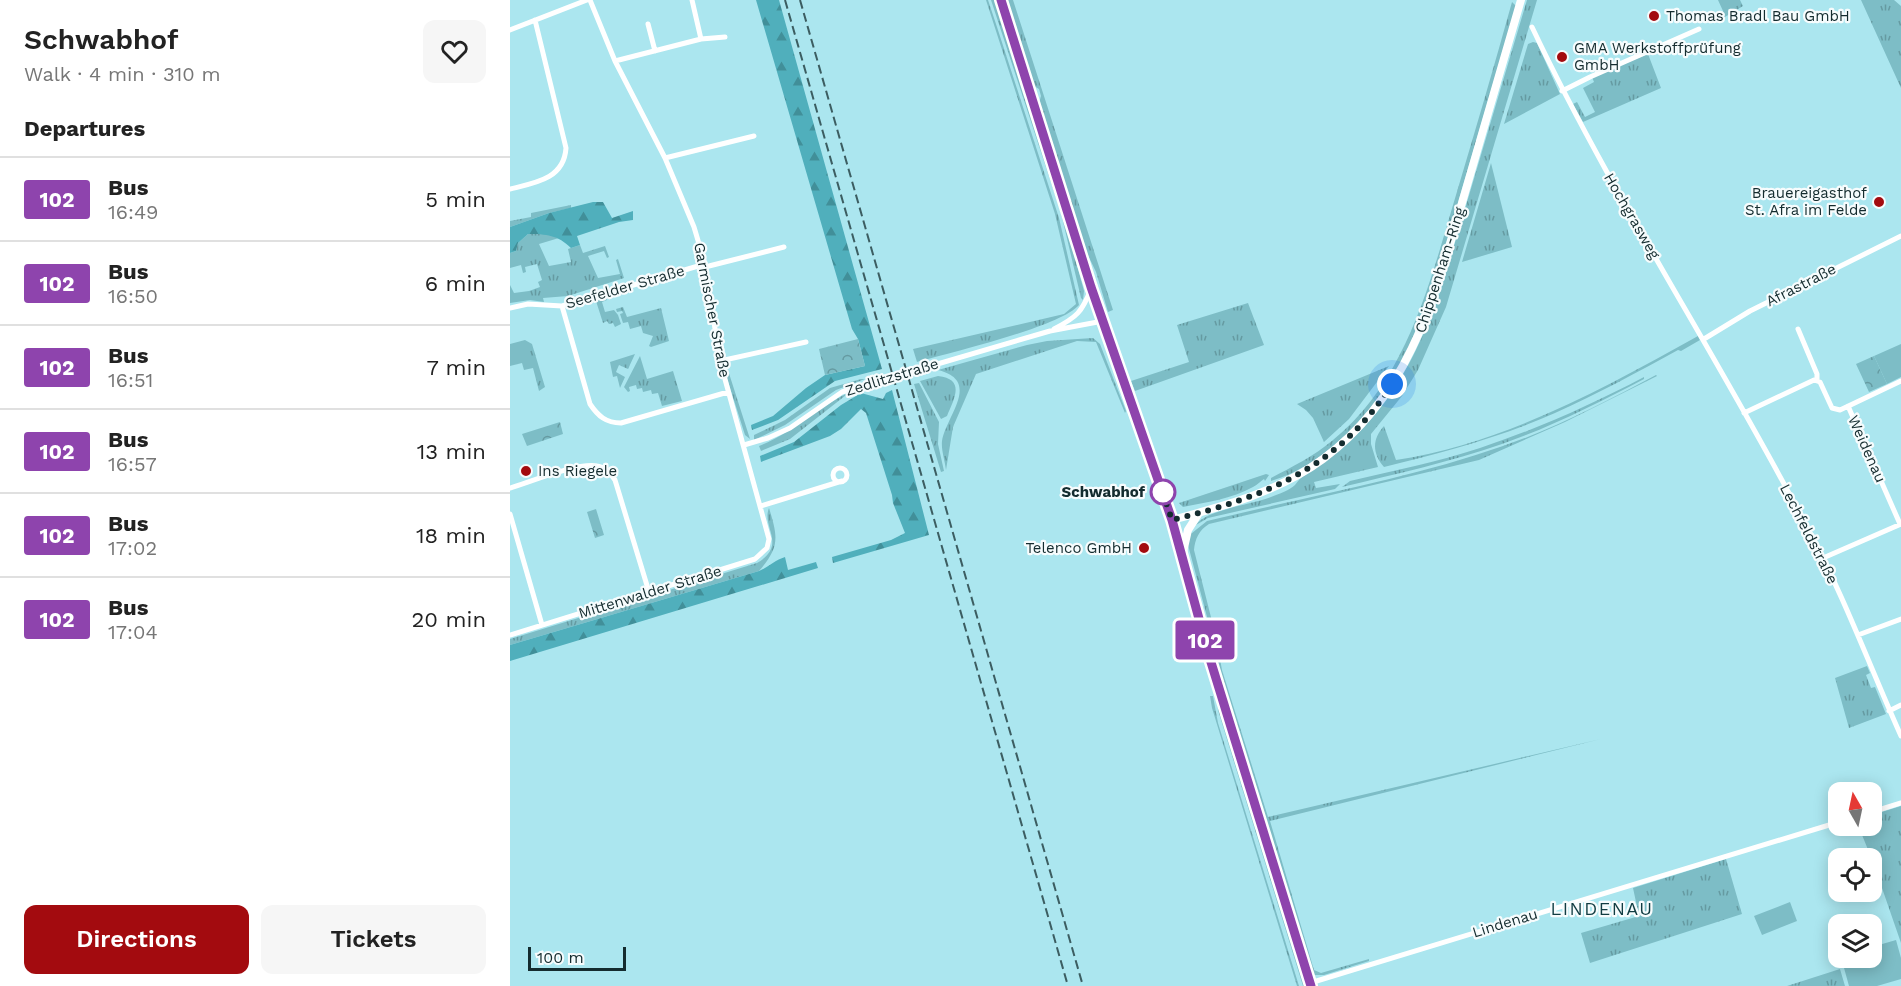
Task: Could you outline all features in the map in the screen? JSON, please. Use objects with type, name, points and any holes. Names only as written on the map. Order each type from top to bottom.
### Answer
[{"type":"main road","points":[[1002,0],[1091,287],[1172,520],[1234,738],[1310,985]]},
{"type":"main road","name":"Chippenham-Ring","points":[[1172,520],[1245,500],[1295,477],[1323,459],[1369,417],[1403,369],[1433,302],[1521,0]]},
{"type":"main road","points":[[1182,555],[1188,530],[1199,513]]},
{"type":"street","points":[[510,30],[589,0]]},
{"type":"street","name":"Garmischer Straße","points":[[589,0],[615,61],[688,208],[705,265],[720,361],[768,530]]},
{"type":"street","points":[[692,0],[701,39]]},
{"type":"street","points":[[510,189],[551,176],[560,169],[565,158],[566,148],[536,20]]},
{"type":"street","points":[[648,24],[655,51]]},
{"type":"street","name":"Hochgrasweg","points":[[1532,27],[1562,91],[1629,213],[1704,339]]},
{"type":"street","points":[[1562,91],[1699,29]]},
{"type":"street","points":[[615,61],[701,39],[725,37]]},
{"type":"street","points":[[665,158],[754,136]]},
{"type":"street","name":"Afrastraße","points":[[1704,339],[1750,310],[1901,236]]},
{"type":"street","name":"Seefelder Straße","points":[[510,308],[528,304],[562,306],[705,265],[784,248]]},
{"type":"street","name":"Zedlitzstraße","points":[[1050,331],[1071,320],[1080,312],[1091,287]]},
{"type":"street","points":[[562,306],[590,404],[606,420],[621,423],[728,392]]},
{"type":"street","name":"Zedlitzstraße","points":[[744,445],[790,428],[842,392],[1050,331],[1103,321]]},
{"type":"street","name":"Weidenau","points":[[1798,329],[1817,374],[1817,380],[1832,408],[1840,410],[1901,381]]},
{"type":"street","name":"Lechfeldstraße","points":[[1704,339],[1823,558],[1901,736]]},
{"type":"street","points":[[720,361],[806,342]]},
{"type":"street","points":[[1744,413],[1817,380]]},
{"type":"street","name":"Weidenau","points":[[1848,406],[1901,524]]},
{"type":"street","points":[[510,488],[588,465],[602,467],[615,480],[649,592]]},
{"type":"street","points":[[761,506],[842,482]]},
{"type":"street","points":[[510,514],[542,625]]},
{"type":"street","points":[[1823,558],[1901,524]]},
{"type":"street","name":"Mittenwalder Straße","points":[[510,635],[755,560],[767,548],[770,539],[768,530]]},
{"type":"street","points":[[1858,635],[1901,619]]},
{"type":"street","points":[[1890,711],[1901,705]]},
{"type":"street","points":[[1882,809],[1901,803]]},
{"type":"street","name":"Lindenau","points":[[1310,985],[1828,825]]},
{"type":"green space","points":[[756,0],[779,0],[882,369],[835,381],[778,420],[752,430],[751,425],[773,416],[825,375],[865,366],[858,339],[852,329]]},
{"type":"green space","points":[[986,0],[988,0],[1059,218],[1079,305],[1068,313],[1050,322],[1028,330],[917,362],[913,349],[1064,314],[1076,304],[1055,214]]},
{"type":"green space","points":[[991,0],[997,0],[1067,220],[1084,291],[1083,300],[1061,213]]},
{"type":"green space","points":[[1006,0],[1013,0],[1113,310],[1108,312],[1096,272],[1085,249],[1039,103],[1041,96],[1039,89],[1034,86]]},
{"type":"green space","points":[[1527,0],[1537,0],[1446,307],[1418,370],[1402,396],[1371,434],[1371,444],[1378,467],[1314,482],[1316,488],[1340,484],[1335,489],[1208,518],[1196,525],[1209,515],[1263,500],[1293,487],[1302,477],[1353,438],[1372,418],[1404,373],[1417,349],[1440,293]]},
{"type":"green space","points":[[1718,0],[1740,0],[1743,6],[1715,23],[1722,17],[1723,11]]},
{"type":"green space","points":[[1861,0],[1894,0],[1901,6],[1901,88]]},
{"type":"green space","points":[[1512,2],[1516,6],[1431,294],[1406,355],[1384,391],[1342,438],[1308,464],[1271,481],[1271,478],[1326,446],[1358,416],[1380,389],[1398,359],[1436,262]]},
{"type":"green space","points":[[1537,43],[1560,94],[1504,124],[1528,44]]},
{"type":"green space","points":[[1648,54],[1661,88],[1583,122],[1573,104],[1577,102],[1585,117],[1595,112],[1583,88],[1594,82],[1592,77]]},
{"type":"green space","points":[[1491,163],[1512,247],[1462,262]]},
{"type":"green space","points":[[593,202],[603,202],[612,218],[633,211],[633,220],[619,222],[577,236],[580,245],[571,248],[551,236],[528,234],[518,243],[516,251],[510,253],[510,227],[549,213]]},
{"type":"green space","points":[[571,205],[571,208],[510,227],[510,221],[531,217],[531,213]]},
{"type":"green space","points":[[528,234],[548,234],[559,238],[539,244],[549,266],[571,262],[568,249],[580,245],[583,253],[605,246],[609,257],[607,258],[604,251],[588,256],[598,278],[620,274],[616,260],[618,259],[624,278],[568,296],[543,298],[544,302],[530,300],[510,303],[510,285],[514,293],[529,291],[540,287],[538,282],[542,280],[537,264],[525,267],[526,272],[523,273],[521,265],[510,268],[510,253],[516,251],[518,243]]},
{"type":"green space","points":[[606,298],[607,300],[602,302],[605,312],[614,310],[621,324],[615,327],[613,323],[609,324],[607,321],[603,323],[596,301]]},
{"type":"green space","points":[[1248,303],[1264,345],[1135,391],[1131,381],[1189,362],[1177,325]]},
{"type":"green space","points":[[623,307],[627,317],[661,308],[669,341],[649,346],[653,336],[643,333],[641,326],[630,329],[628,322],[623,323],[620,314],[623,313],[622,311],[617,312],[616,309]]},
{"type":"green space","points":[[1698,336],[1700,340],[1681,351],[1678,350],[1571,406],[1514,430],[1449,450],[1384,467],[1377,457],[1375,446],[1377,436],[1384,426],[1396,460],[1476,441],[1552,412]]},
{"type":"green space","points":[[1093,338],[1100,344],[1125,413],[1096,342],[1077,341],[976,374],[953,427],[946,470],[942,441],[960,391],[958,382],[951,375],[938,370],[1027,345],[1047,341]]},
{"type":"green space","points":[[858,339],[865,366],[825,375],[819,349]]},
{"type":"green space","points":[[525,340],[532,344],[545,387],[539,391],[533,368],[524,370],[522,363],[510,366],[510,344]]},
{"type":"green space","points":[[1901,344],[1901,377],[1887,384],[1874,356]]},
{"type":"green space","points":[[635,354],[628,369],[619,365],[616,372],[625,377],[620,388],[617,376],[613,377],[610,362]]},
{"type":"green space","points":[[640,356],[647,379],[673,371],[682,401],[662,406],[658,393],[652,394],[651,390],[643,392],[642,388],[637,389],[636,385],[629,387],[628,392],[624,387]]},
{"type":"green space","points":[[1874,356],[1887,384],[1869,392],[1856,364]]},
{"type":"green space","points":[[726,364],[750,439],[745,435],[724,369]]},
{"type":"green space","points":[[1389,366],[1349,419],[1324,442],[1313,418],[1297,404]]},
{"type":"green space","points":[[1656,375],[1565,422],[1479,460],[1209,524],[1198,535],[1194,550],[1222,670],[1268,817],[1601,739],[1270,821],[1314,970],[1321,973],[1369,959],[1369,961],[1324,975],[1314,975],[1216,660],[1188,545],[1190,532],[1192,533],[1207,521],[1394,478],[1503,446],[1562,422]]},
{"type":"green space","points":[[938,376],[952,381],[956,391],[947,416],[941,419],[920,381]]},
{"type":"green space","points":[[1644,377],[1574,414],[1502,444],[1443,462],[1342,487],[1350,481],[1448,458],[1501,441],[1564,416]]},
{"type":"green space","points":[[865,379],[836,390],[785,425],[754,440],[754,435],[785,420],[830,388]]},
{"type":"green space","points":[[919,383],[939,422],[938,444],[944,471],[941,472],[914,384]]},
{"type":"green space","points":[[892,390],[929,535],[833,563],[832,557],[891,540],[905,533],[893,503],[866,413],[861,409],[841,429],[830,436],[761,462],[760,456],[794,442],[841,405],[861,393],[883,399],[886,393]]},
{"type":"green space","points":[[850,392],[790,439],[761,451],[759,446],[783,434]]},
{"type":"green space","points":[[560,422],[563,434],[527,446],[522,434]]},
{"type":"green space","points":[[1266,474],[1269,475],[1265,481],[1264,479],[1245,491],[1219,500],[1183,507],[1179,503]]},
{"type":"green space","points":[[769,508],[775,534],[774,548],[759,571],[510,645],[510,639],[757,563],[771,549],[772,536],[767,515]]},
{"type":"green space","points":[[596,509],[604,535],[595,538],[587,512]]},
{"type":"green space","points":[[785,557],[788,570],[816,562],[818,568],[510,661],[510,645],[759,571]]},
{"type":"green space","points":[[1867,666],[1870,673],[1866,675],[1871,688],[1875,687],[1886,714],[1849,728],[1835,678]]},
{"type":"green space","points":[[1210,696],[1213,696],[1218,723],[1299,986],[1297,986],[1212,708]]},
{"type":"green space","points":[[1217,696],[1306,986],[1303,986],[1218,710]]},
{"type":"green space","points":[[1901,806],[1901,943],[1882,888],[1882,848],[1867,848],[1862,836],[1882,836],[1882,812]]},
{"type":"green space","points":[[1726,859],[1742,914],[1590,963],[1581,933],[1639,916],[1633,888]]},
{"type":"green space","points":[[1790,902],[1797,921],[1762,935],[1754,916]]},
{"type":"green space","points":[[1896,940],[1901,958],[1901,979],[1877,986],[1849,986],[1844,968],[1882,968],[1882,944]]},
{"type":"green space","points":[[1840,969],[1845,986],[1787,986]]},
{"type":"railway","points":[[785,0],[1068,986]]},
{"type":"railway","points":[[800,0],[1083,986]]},
{"type":"bus line","name":"102","points":[[1001,0],[1091,287],[1172,520],[1210,659],[1311,986]]},
{"type":"place","name":"Thomas Bradl Bau GmbH","points":[[1654,16]]},
{"type":"place","name":"GMA Werkstoffprüfung GmbH","points":[[1562,57]]},
{"type":"place","name":"Brauereigasthof St. Afra im Felde","points":[[1879,202]]},
{"type":"place","name":"Ins Riegele","points":[[526,471]]},
{"type":"place","name":"Schwabhof","points":[[1163,492]]},
{"type":"place","name":"Telenco GmbH","points":[[1144,548]]},
{"type":"district","name":"LINDENAU","points":[[1602,908]]},
{"type":"route","points":[[1163,492],[1161,488],[1172,520],[1245,500],[1268,490],[1295,477],[1323,459],[1349,437],[1369,417],[1392,384]]}]
